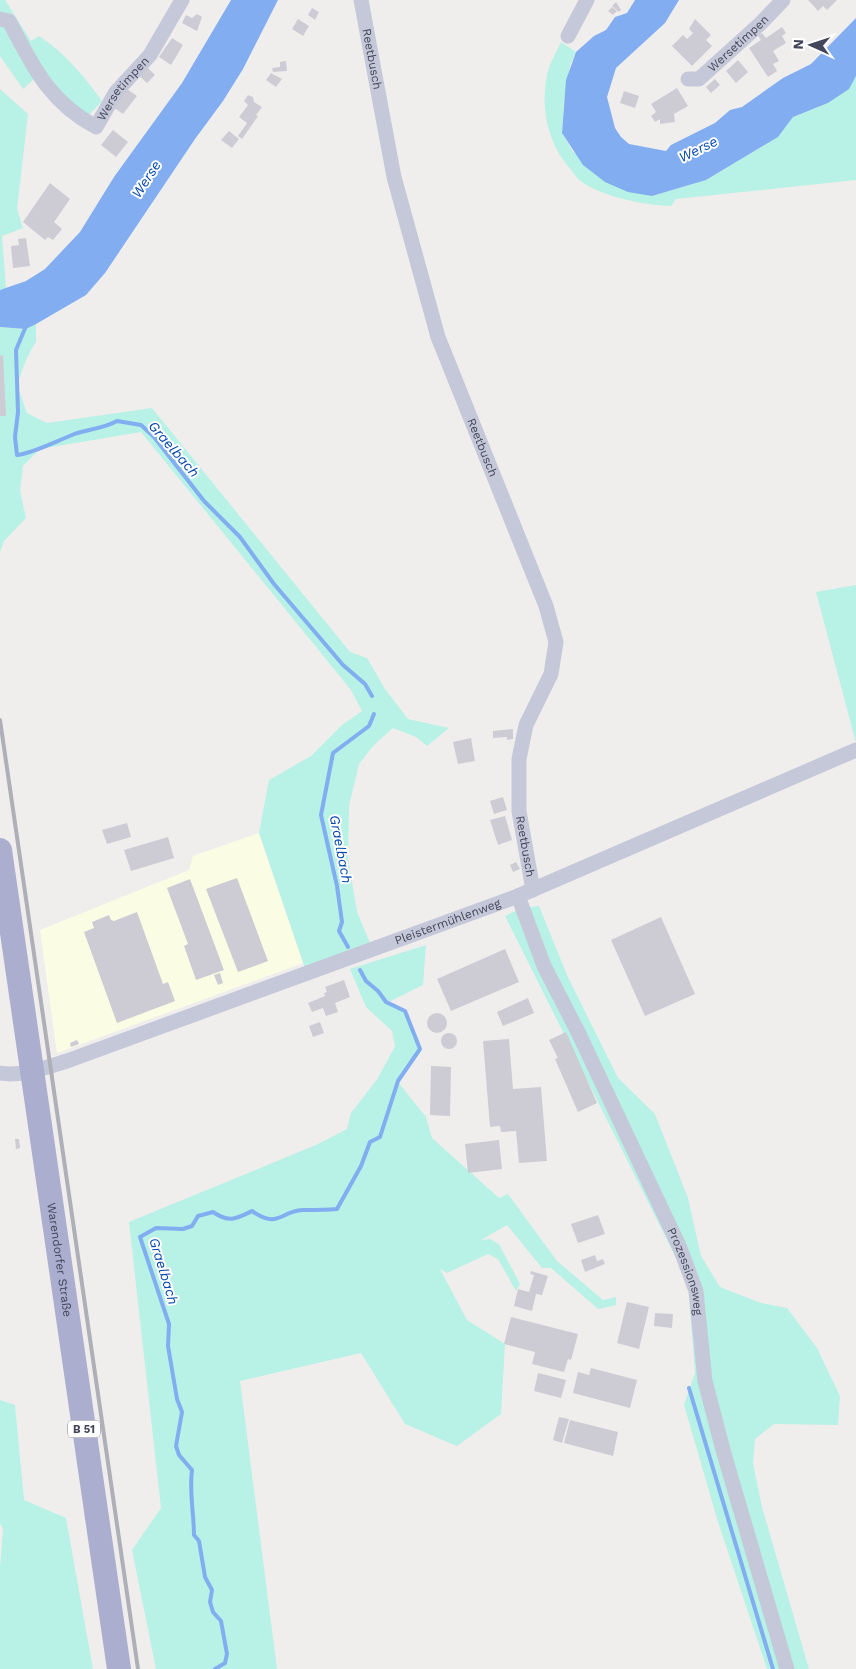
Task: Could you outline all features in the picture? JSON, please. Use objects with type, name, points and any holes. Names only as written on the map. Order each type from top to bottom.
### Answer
[{"type":"main road","name":"Warendorfer Straße","points":[[0,850],[119,1669]]},
{"type":"street","name":"Wersetimpen","points":[[0,19],[9,21],[41,81],[77,116],[96,127],[116,92],[150,55],[182,0]]},
{"type":"street","name":"Reetbusch","points":[[361,0],[394,177],[438,337],[546,606],[556,642],[551,674],[526,725],[519,759],[519,812],[533,890]]},
{"type":"street","points":[[568,36],[587,0]]},
{"type":"street","name":"Wersetimpen","points":[[688,79],[699,79],[761,23],[783,0]]},
{"type":"street","name":"Pleistermühlenweg","points":[[0,1073],[6,1074],[31,1070],[67,1061],[518,896],[856,750]]},
{"type":"street","name":"Prozessionsweg","points":[[518,896],[553,987],[578,1032],[680,1248],[696,1291],[705,1381],[728,1468],[788,1669]]},
{"type":"shaded area","points":[[0,0],[5,0],[31,41],[39,36],[66,57],[102,101],[89,115],[34,79],[23,89],[0,56]]},
{"type":"shaded area","points":[[561,42],[576,52],[570,65],[564,101],[562,133],[573,152],[652,196],[706,180],[778,137],[793,117],[828,103],[848,89],[856,76],[856,180],[676,199],[671,206],[623,199],[588,186],[579,180],[560,155],[554,144],[547,121],[545,96],[548,71]]},
{"type":"shaded area","points":[[0,89],[28,114],[17,209],[23,228],[2,236],[6,289],[0,290]]},
{"type":"shaded area","points":[[36,324],[36,341],[26,360],[17,385],[27,413],[47,423],[152,408],[350,652],[367,658],[385,689],[408,719],[449,728],[427,746],[416,737],[393,728],[374,745],[359,764],[349,806],[348,858],[357,912],[373,950],[307,974],[259,833],[269,780],[311,756],[342,725],[362,711],[351,690],[141,432],[40,449],[23,466],[20,491],[26,518],[4,541],[0,552],[0,327],[26,329]]},
{"type":"shaded area","points":[[856,585],[856,743],[816,592]]},
{"type":"shaded area","points":[[259,833],[303,963],[57,1053],[40,930],[189,870],[193,856]]},
{"type":"shaded area","points":[[539,906],[567,975],[618,1078],[655,1114],[688,1198],[701,1256],[720,1287],[761,1303],[787,1308],[817,1348],[840,1396],[838,1425],[774,1424],[755,1439],[753,1463],[762,1507],[809,1669],[767,1669],[718,1522],[684,1405],[695,1373],[688,1282],[505,916],[522,908]]},
{"type":"shaded area","points":[[426,945],[423,985],[389,1002],[405,1011],[420,1049],[398,1082],[426,1117],[432,1138],[499,1198],[508,1194],[557,1261],[603,1300],[616,1297],[616,1305],[598,1309],[551,1268],[542,1268],[507,1225],[481,1240],[490,1239],[499,1244],[520,1284],[516,1291],[498,1259],[488,1254],[447,1273],[440,1269],[467,1320],[505,1344],[501,1414],[457,1446],[405,1424],[361,1353],[240,1381],[277,1669],[156,1669],[132,1550],[161,1508],[129,1222],[316,1145],[347,1129],[351,1113],[378,1078],[395,1046],[392,1031],[366,1007],[350,969]]},
{"type":"shaded area","points":[[0,1400],[15,1405],[24,1500],[66,1518],[93,1669],[0,1669],[0,1568],[3,1529],[0,1523]]},
{"type":"water","name":"Werse","points":[[231,0],[278,0],[243,69],[223,101],[195,139],[105,273],[86,295],[36,324],[26,329],[0,327],[0,290],[26,281],[45,269],[80,232],[114,177],[182,83]]},
{"type":"water","name":"Werse","points":[[635,0],[679,0],[665,23],[616,68],[607,97],[615,128],[629,144],[666,151],[671,145],[715,123],[730,110],[742,107],[783,78],[811,64],[856,18],[856,76],[849,89],[828,103],[793,117],[778,137],[706,180],[652,196],[628,192],[605,182],[583,165],[562,133],[566,80],[576,52],[594,36],[606,30],[615,17],[627,13]]},
{"type":"building","points":[[808,0],[837,0],[827,10],[823,6],[818,11]]},
{"type":"building","points":[[616,2],[621,10],[619,12],[612,6]]},
{"type":"building","points":[[612,7],[617,11],[613,15],[608,11]]},
{"type":"building","points":[[312,8],[319,12],[315,20],[308,15]]},
{"type":"building","points":[[197,14],[202,17],[197,31],[182,23],[186,15],[192,18]]},
{"type":"building","points":[[298,19],[309,26],[303,36],[292,29]]},
{"type":"building","points":[[695,19],[711,35],[706,40],[712,46],[692,66],[672,46],[683,35],[687,39],[693,33],[689,29]]},
{"type":"building","points":[[782,27],[786,33],[782,36],[786,43],[773,51],[779,61],[773,64],[777,71],[768,77],[749,48],[761,40],[758,36],[762,33],[766,38]]},
{"type":"building","points":[[172,38],[183,45],[171,65],[159,57]]},
{"type":"building","points":[[738,60],[748,72],[736,83],[726,71]]},
{"type":"building","points":[[286,61],[287,71],[273,72],[272,68],[280,67],[280,62]]},
{"type":"building","points":[[147,67],[155,75],[147,83],[138,75]]},
{"type":"building","points":[[271,73],[282,79],[276,87],[266,80]]},
{"type":"building","points":[[715,79],[720,85],[711,93],[706,87]]},
{"type":"building","points":[[677,88],[688,106],[674,114],[675,122],[660,124],[660,119],[655,122],[651,116],[656,112],[651,104]]},
{"type":"building","points":[[127,89],[137,96],[123,114],[113,107]]},
{"type":"building","points":[[624,91],[639,96],[635,108],[620,103]]},
{"type":"building","points":[[248,95],[253,97],[254,102],[262,107],[242,139],[238,136],[247,123],[239,117],[248,105],[244,101]]},
{"type":"building","points":[[113,130],[128,142],[116,157],[101,145]]},
{"type":"building","points":[[229,131],[239,139],[232,148],[221,140]]},
{"type":"building","points":[[50,183],[70,199],[54,222],[62,229],[53,240],[48,237],[45,240],[23,222]]},
{"type":"building","points":[[26,238],[30,266],[13,268],[11,246],[19,245],[18,239]]},
{"type":"building","points":[[3,355],[6,416],[0,416],[0,356]]},
{"type":"building","points":[[513,729],[513,739],[507,740],[507,737],[493,738],[493,731]]},
{"type":"building","points":[[471,738],[475,761],[458,764],[453,742]]},
{"type":"building","points":[[503,797],[507,810],[494,814],[490,801]]},
{"type":"building","points":[[505,816],[512,840],[498,845],[490,820]]},
{"type":"building","points":[[127,823],[131,837],[107,844],[102,830]]},
{"type":"building","points":[[168,837],[174,858],[131,871],[124,850]]},
{"type":"building","points":[[516,862],[520,869],[513,872],[510,865]]},
{"type":"building","points":[[237,878],[268,961],[238,972],[206,889]]},
{"type":"building","points":[[190,879],[224,970],[196,980],[184,946],[188,944],[167,888]]},
{"type":"building","points":[[137,912],[163,984],[168,982],[175,1001],[117,1023],[84,932],[94,928],[92,922],[109,915],[111,920],[114,921]]},
{"type":"building","points":[[661,917],[695,994],[645,1016],[611,940]]},
{"type":"building","points":[[505,949],[519,982],[451,1011],[437,979]]},
{"type":"building","points":[[220,973],[223,983],[218,985],[214,975]]},
{"type":"building","points":[[344,980],[350,997],[335,1003],[338,1012],[326,1016],[323,1008],[312,1012],[308,1003],[325,996],[324,993],[327,992],[325,987]]},
{"type":"building","points":[[528,998],[534,1013],[503,1026],[497,1012]]},
{"type":"building","points":[[433,1013],[441,1013],[447,1019],[447,1027],[441,1033],[433,1033],[427,1027],[427,1019]]},
{"type":"building","points":[[320,1022],[324,1033],[313,1037],[309,1026]]},
{"type":"building","points":[[566,1032],[597,1103],[578,1112],[555,1059],[558,1058],[549,1040]]},
{"type":"building","points":[[446,1033],[452,1033],[457,1038],[455,1047],[446,1049],[441,1044],[441,1038]]},
{"type":"building","points":[[509,1039],[513,1089],[541,1087],[547,1161],[519,1163],[516,1131],[501,1132],[500,1126],[490,1127],[483,1041]]},
{"type":"building","points":[[77,1040],[79,1044],[71,1047],[70,1043]]},
{"type":"building","points":[[431,1066],[451,1067],[450,1116],[430,1115]]},
{"type":"building","points":[[15,1139],[19,1139],[20,1148],[16,1149]]},
{"type":"building","points":[[499,1140],[502,1169],[468,1173],[465,1144]]},
{"type":"building","points":[[598,1215],[605,1234],[578,1243],[571,1224]]},
{"type":"building","points":[[595,1255],[597,1261],[603,1259],[605,1264],[585,1272],[581,1260]]},
{"type":"building","points":[[531,1271],[548,1276],[542,1295],[536,1294],[532,1311],[514,1306],[518,1289],[529,1292],[534,1275],[530,1274]]},
{"type":"building","points":[[627,1302],[649,1307],[639,1349],[617,1343]]},
{"type":"building","points":[[655,1313],[673,1314],[672,1328],[654,1326]]},
{"type":"building","points":[[511,1317],[578,1334],[571,1360],[568,1359],[564,1372],[532,1364],[535,1352],[504,1344]]},
{"type":"building","points":[[591,1368],[637,1380],[630,1408],[573,1393],[578,1372],[589,1375]]},
{"type":"building","points":[[538,1373],[566,1380],[561,1398],[534,1391]]},
{"type":"building","points":[[559,1417],[569,1419],[562,1443],[553,1440]]},
{"type":"building","points":[[570,1420],[618,1432],[613,1456],[564,1443]]},
{"type":"waterway","name":"Graelbach","points":[[26,326],[16,350],[18,412],[15,437],[17,455],[31,452],[83,431],[106,426],[117,421],[141,425],[154,437],[204,501],[240,537],[274,584],[343,665],[365,684],[372,696]]},
{"type":"waterway","name":"Graelbach","points":[[348,947],[339,931],[342,922],[337,886],[321,815],[333,753],[369,726],[374,714]]},
{"type":"waterway","name":"Graelbach","points":[[215,1669],[225,1663],[227,1654],[221,1621],[213,1612],[210,1602],[212,1590],[205,1577],[199,1541],[194,1535],[192,1470],[179,1455],[176,1446],[182,1412],[177,1399],[168,1346],[169,1324],[140,1237],[156,1228],[183,1229],[192,1226],[198,1216],[213,1212],[224,1218],[232,1219],[252,1211],[268,1219],[274,1219],[296,1211],[337,1209],[361,1166],[370,1142],[380,1137],[398,1081],[420,1049],[405,1011],[386,1002],[378,991],[366,981],[360,970]]},
{"type":"waterway","points":[[689,1388],[773,1669]]},
{"type":"railway","points":[[0,720],[138,1669]]}]
